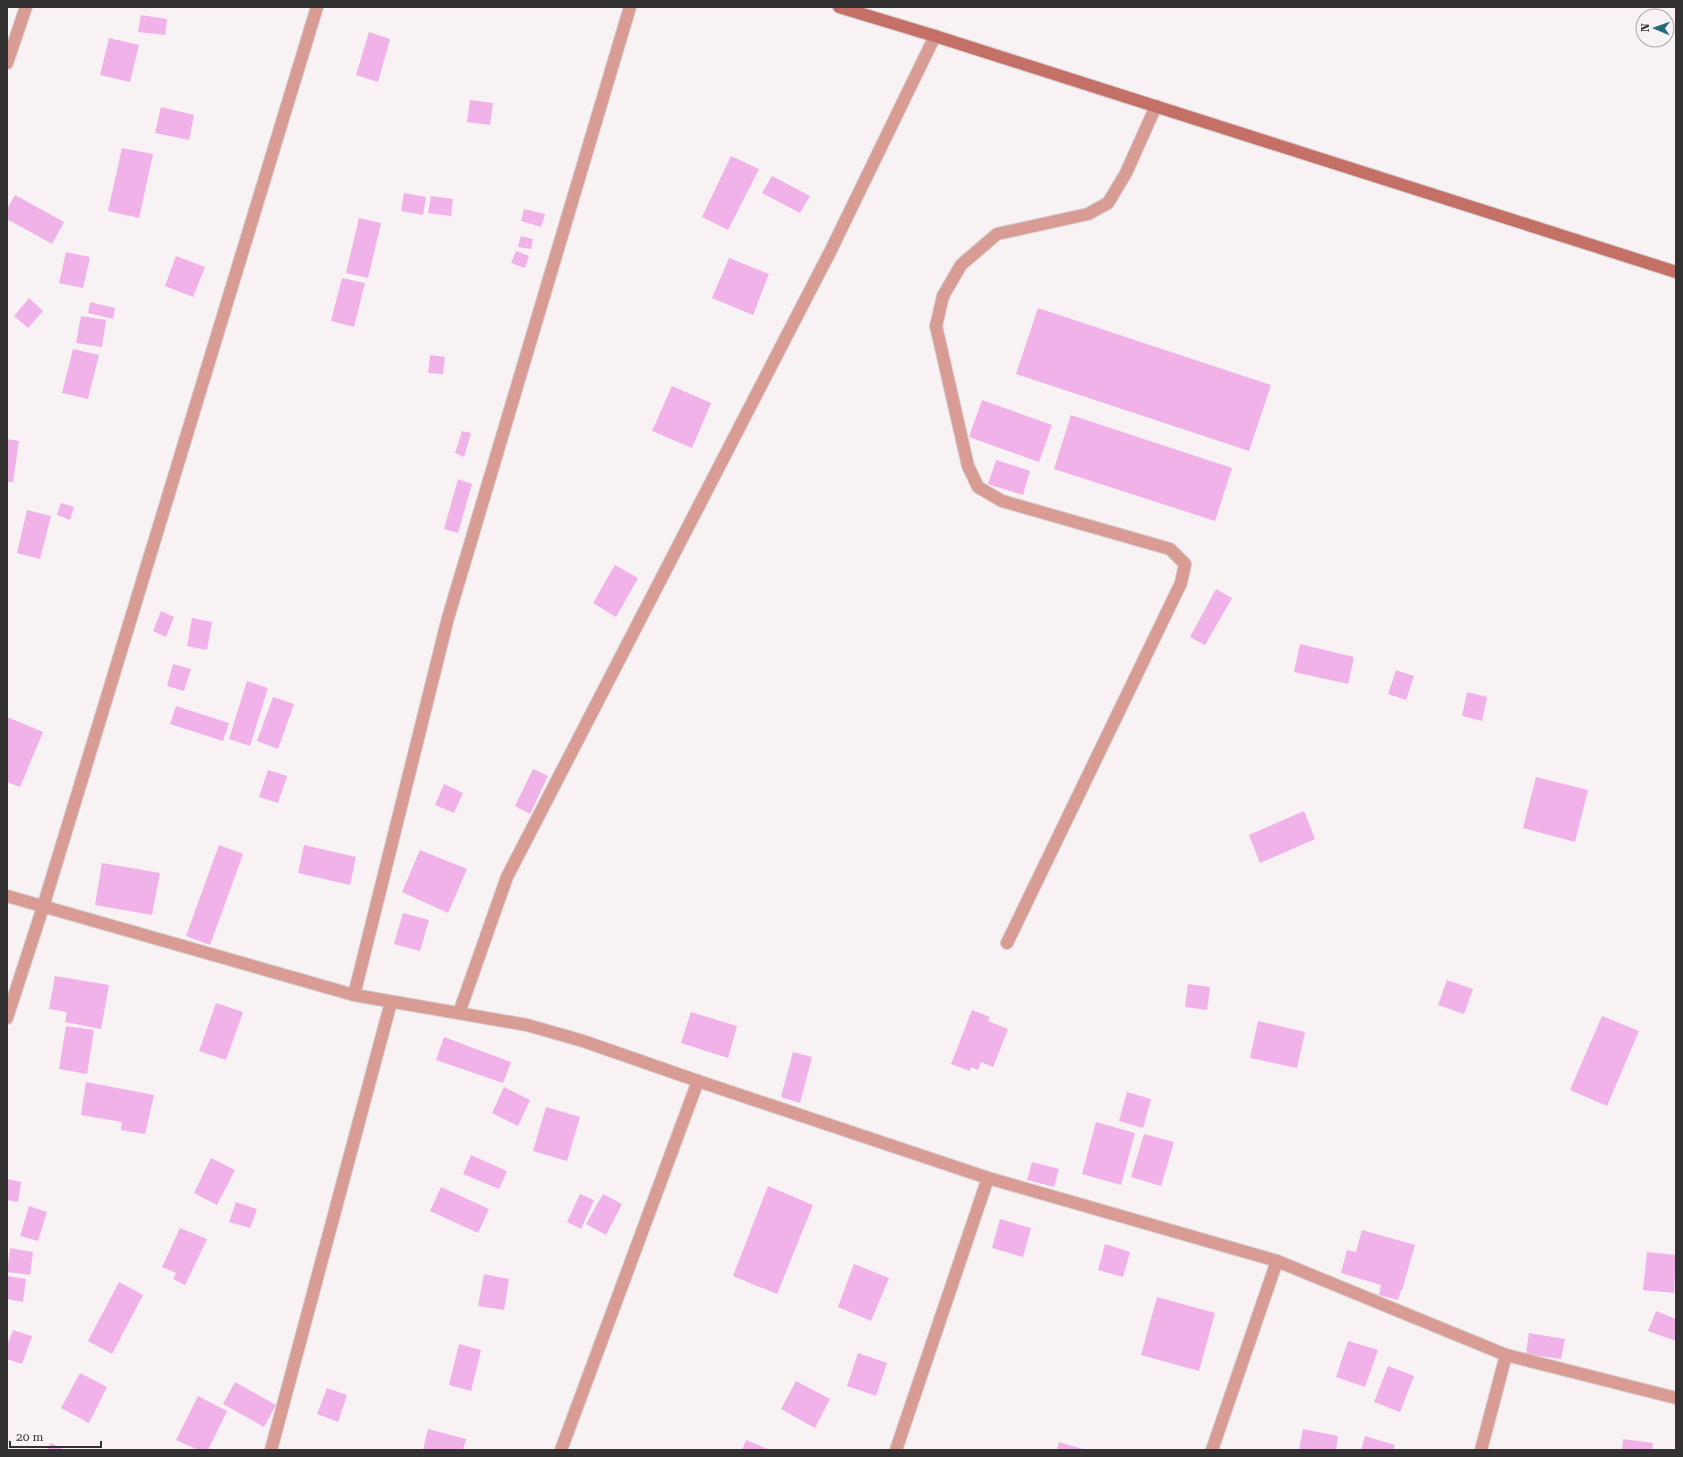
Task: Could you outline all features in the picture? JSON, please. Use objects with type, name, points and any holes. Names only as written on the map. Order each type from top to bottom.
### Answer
[{"type":"street","points":[[7,63],[26,7]]},
{"type":"street","points":[[7,1018],[317,7]]},
{"type":"street","points":[[354,995],[448,618],[630,7]]},
{"type":"street","points":[[839,7],[935,36],[1676,272]]},
{"type":"street","points":[[459,1014],[507,877],[826,259],[935,36]]},
{"type":"street","points":[[1007,943],[1182,583],[1185,564],[1170,549],[1002,501],[978,487],[968,466],[936,326],[943,296],[961,265],[997,234],[1088,214],[1108,203],[1126,173],[1156,106]]},
{"type":"street","points":[[7,896],[354,995],[528,1025],[583,1041],[988,1178],[1277,1261],[1506,1355],[1676,1398]]},
{"type":"street","points":[[271,1450],[391,1002]]},
{"type":"street","points":[[561,1450],[698,1081]]},
{"type":"street","points":[[896,1450],[988,1178]]},
{"type":"street","points":[[1212,1450],[1277,1261]]},
{"type":"street","points":[[1481,1450],[1506,1355]]},
{"type":"building","points":[[141,15],[167,19],[165,35],[138,32]]},
{"type":"building","points":[[369,32],[390,39],[378,82],[356,75]]},
{"type":"building","points":[[109,38],[139,45],[130,82],[100,75]]},
{"type":"building","points":[[470,100],[493,103],[490,125],[467,122]]},
{"type":"building","points":[[161,107],[194,115],[189,140],[155,133]]},
{"type":"building","points":[[122,148],[153,154],[139,218],[108,211]]},
{"type":"building","points":[[731,156],[759,169],[728,230],[702,217]]},
{"type":"building","points":[[772,176],[810,196],[800,213],[762,193]]},
{"type":"building","points":[[404,193],[426,197],[423,215],[401,211]]},
{"type":"building","points":[[15,195],[64,222],[52,244],[7,219],[7,209]]},
{"type":"building","points":[[431,196],[453,199],[451,216],[428,213]]},
{"type":"building","points":[[524,209],[545,214],[541,227],[521,221]]},
{"type":"building","points":[[359,218],[381,223],[368,278],[346,273]]},
{"type":"building","points":[[521,236],[533,239],[531,249],[518,247]]},
{"type":"building","points":[[516,251],[529,256],[525,268],[511,263]]},
{"type":"building","points":[[66,252],[90,257],[83,288],[59,283]]},
{"type":"building","points":[[176,256],[205,267],[193,297],[165,286]]},
{"type":"building","points":[[729,258],[769,274],[753,315],[712,298]]},
{"type":"building","points":[[342,278],[365,283],[354,327],[331,321]]},
{"type":"building","points":[[29,298],[43,311],[28,328],[14,316]]},
{"type":"building","points":[[90,302],[115,308],[113,319],[88,313]]},
{"type":"building","points":[[1038,308],[1271,385],[1249,451],[1016,374]]},
{"type":"building","points":[[81,316],[106,320],[102,347],[76,343]]},
{"type":"building","points":[[73,349],[99,355],[88,399],[62,393]]},
{"type":"building","points":[[430,355],[445,357],[443,374],[428,373]]},
{"type":"building","points":[[672,386],[711,403],[692,448],[652,431]]},
{"type":"building","points":[[982,400],[1052,425],[1039,462],[969,437]]},
{"type":"building","points":[[1071,415],[1232,468],[1215,521],[1054,469]]},
{"type":"building","points":[[462,431],[471,433],[464,457],[455,453]]},
{"type":"building","points":[[7,439],[19,441],[13,482],[7,482]]},
{"type":"building","points":[[996,460],[1030,471],[1023,495],[988,484]]},
{"type":"building","points":[[458,479],[472,484],[458,533],[444,529]]},
{"type":"building","points":[[61,503],[74,507],[70,520],[57,515]]},
{"type":"building","points":[[27,510],[51,516],[40,559],[17,553]]},
{"type":"building","points":[[615,565],[638,578],[616,617],[593,603]]},
{"type":"building","points":[[1216,589],[1232,598],[1205,645],[1190,637]]},
{"type":"building","points":[[161,611],[174,617],[166,637],[153,631]]},
{"type":"building","points":[[192,618],[212,622],[207,650],[187,646]]},
{"type":"building","points":[[1300,644],[1354,657],[1348,684],[1294,672]]},
{"type":"building","points":[[173,664],[191,669],[184,691],[167,686]]},
{"type":"building","points":[[1396,670],[1414,676],[1406,700],[1388,694]]},
{"type":"building","points":[[247,681],[268,688],[250,746],[229,739]]},
{"type":"building","points":[[1467,692],[1487,697],[1482,721],[1462,716]]},
{"type":"building","points":[[273,697],[294,704],[278,749],[257,741]]},
{"type":"building","points":[[176,706],[229,723],[223,741],[170,724]]},
{"type":"building","points":[[7,717],[43,732],[20,787],[7,782]]},
{"type":"building","points":[[533,769],[548,776],[530,814],[515,806]]},
{"type":"building","points":[[268,770],[287,776],[278,803],[259,797]]},
{"type":"building","points":[[1536,777],[1588,790],[1575,842],[1523,828]]},
{"type":"building","points":[[444,784],[463,793],[454,813],[435,805]]},
{"type":"building","points":[[1304,811],[1315,839],[1260,863],[1249,835]]},
{"type":"building","points":[[219,845],[243,854],[210,945],[186,936]]},
{"type":"building","points":[[304,845],[356,857],[350,885],[298,873]]},
{"type":"building","points":[[420,850],[467,869],[448,913],[402,892]]},
{"type":"building","points":[[102,863],[160,873],[152,915],[95,905]]},
{"type":"building","points":[[403,913],[429,920],[420,951],[394,944]]},
{"type":"building","points":[[55,976],[109,985],[101,1029],[65,1022],[67,1012],[49,1009]]},
{"type":"building","points":[[1447,980],[1473,989],[1464,1014],[1438,1005]]},
{"type":"building","points":[[1188,984],[1210,987],[1207,1010],[1185,1007]]},
{"type":"building","points":[[216,1003],[243,1012],[226,1060],[199,1051]]},
{"type":"building","points":[[972,1010],[990,1017],[988,1021],[1008,1029],[993,1067],[981,1062],[978,1070],[971,1067],[970,1071],[951,1064]]},
{"type":"building","points":[[691,1012],[737,1026],[728,1058],[681,1043]]},
{"type":"building","points":[[1602,1016],[1639,1031],[1607,1106],[1570,1090]]},
{"type":"building","points":[[1258,1021],[1305,1032],[1297,1068],[1250,1058]]},
{"type":"building","points":[[66,1026],[94,1030],[87,1074],[59,1069]]},
{"type":"building","points":[[444,1037],[511,1062],[503,1083],[436,1060]]},
{"type":"building","points":[[793,1052],[812,1057],[800,1103],[781,1097]]},
{"type":"building","points":[[86,1082],[154,1095],[145,1134],[121,1130],[122,1122],[81,1115]]},
{"type":"building","points":[[504,1087],[530,1100],[518,1126],[492,1113]]},
{"type":"building","points":[[1127,1092],[1151,1099],[1143,1128],[1119,1121]]},
{"type":"building","points":[[546,1107],[580,1117],[567,1161],[533,1151]]},
{"type":"building","points":[[1096,1122],[1135,1133],[1121,1185],[1082,1174]]},
{"type":"building","points":[[1144,1134],[1174,1142],[1161,1186],[1131,1177]]},
{"type":"building","points":[[471,1155],[507,1171],[499,1189],[463,1174]]},
{"type":"building","points":[[211,1158],[235,1170],[217,1205],[194,1193]]},
{"type":"building","points":[[1032,1162],[1059,1169],[1054,1187],[1027,1180]]},
{"type":"building","points":[[7,1179],[21,1182],[18,1202],[7,1200]]},
{"type":"building","points":[[768,1186],[813,1205],[777,1294],[733,1276]]},
{"type":"building","points":[[441,1187],[489,1209],[478,1233],[430,1211]]},
{"type":"building","points":[[580,1194],[594,1200],[581,1229],[567,1222]]},
{"type":"building","points":[[603,1194],[622,1204],[606,1235],[586,1224]]},
{"type":"building","points":[[236,1202],[257,1209],[250,1228],[229,1222]]},
{"type":"building","points":[[29,1206],[47,1212],[38,1241],[20,1236]]},
{"type":"building","points":[[1000,1219],[1031,1228],[1023,1257],[992,1248]]},
{"type":"building","points":[[180,1228],[207,1239],[185,1285],[173,1279],[176,1273],[162,1267]]},
{"type":"building","points":[[1362,1230],[1415,1245],[1398,1300],[1379,1295],[1381,1285],[1341,1273],[1347,1250],[1356,1252]]},
{"type":"building","points":[[1105,1244],[1130,1252],[1123,1277],[1098,1270]]},
{"type":"building","points":[[10,1248],[33,1252],[30,1275],[7,1272]]},
{"type":"building","points":[[1647,1252],[1676,1255],[1674,1293],[1643,1290]]},
{"type":"building","points":[[854,1264],[889,1278],[871,1321],[838,1307]]},
{"type":"building","points":[[484,1274],[509,1279],[504,1310],[478,1306]]},
{"type":"building","points":[[7,1276],[26,1279],[23,1302],[7,1299]]},
{"type":"building","points":[[119,1282],[143,1295],[112,1354],[88,1341]]},
{"type":"building","points":[[1157,1297],[1215,1313],[1199,1371],[1141,1355]]},
{"type":"building","points":[[1656,1311],[1676,1319],[1676,1341],[1648,1331]]},
{"type":"building","points":[[13,1330],[32,1336],[22,1364],[7,1359],[7,1346]]},
{"type":"building","points":[[1529,1333],[1565,1339],[1561,1359],[1526,1354]]},
{"type":"building","points":[[1348,1341],[1378,1350],[1365,1387],[1336,1377]]},
{"type":"building","points":[[459,1344],[481,1350],[471,1391],[449,1385]]},
{"type":"building","points":[[858,1353],[887,1363],[876,1396],[847,1386]]},
{"type":"building","points":[[1388,1366],[1414,1376],[1400,1412],[1374,1402]]},
{"type":"building","points":[[80,1373],[107,1387],[89,1423],[61,1408]]},
{"type":"building","points":[[796,1381],[830,1399],[815,1428],[781,1409]]},
{"type":"building","points":[[235,1382],[276,1405],[264,1427],[223,1404]]},
{"type":"building","points":[[327,1388],[347,1395],[338,1422],[317,1414]]},
{"type":"building","points":[[198,1396],[227,1411],[208,1450],[198,1450],[176,1440]]},
{"type":"building","points":[[428,1429],[466,1439],[463,1450],[423,1450]]},
{"type":"building","points":[[1303,1429],[1338,1436],[1336,1450],[1299,1450]]},
{"type":"building","points":[[1365,1436],[1395,1445],[1393,1450],[1361,1450]]},
{"type":"building","points":[[1623,1439],[1653,1443],[1652,1450],[1622,1450]]},
{"type":"building","points":[[746,1440],[770,1450],[742,1450]]},
{"type":"building","points":[[1059,1442],[1086,1450],[1057,1450]]},
{"type":"building","points":[[51,1443],[65,1450],[47,1450]]}]
